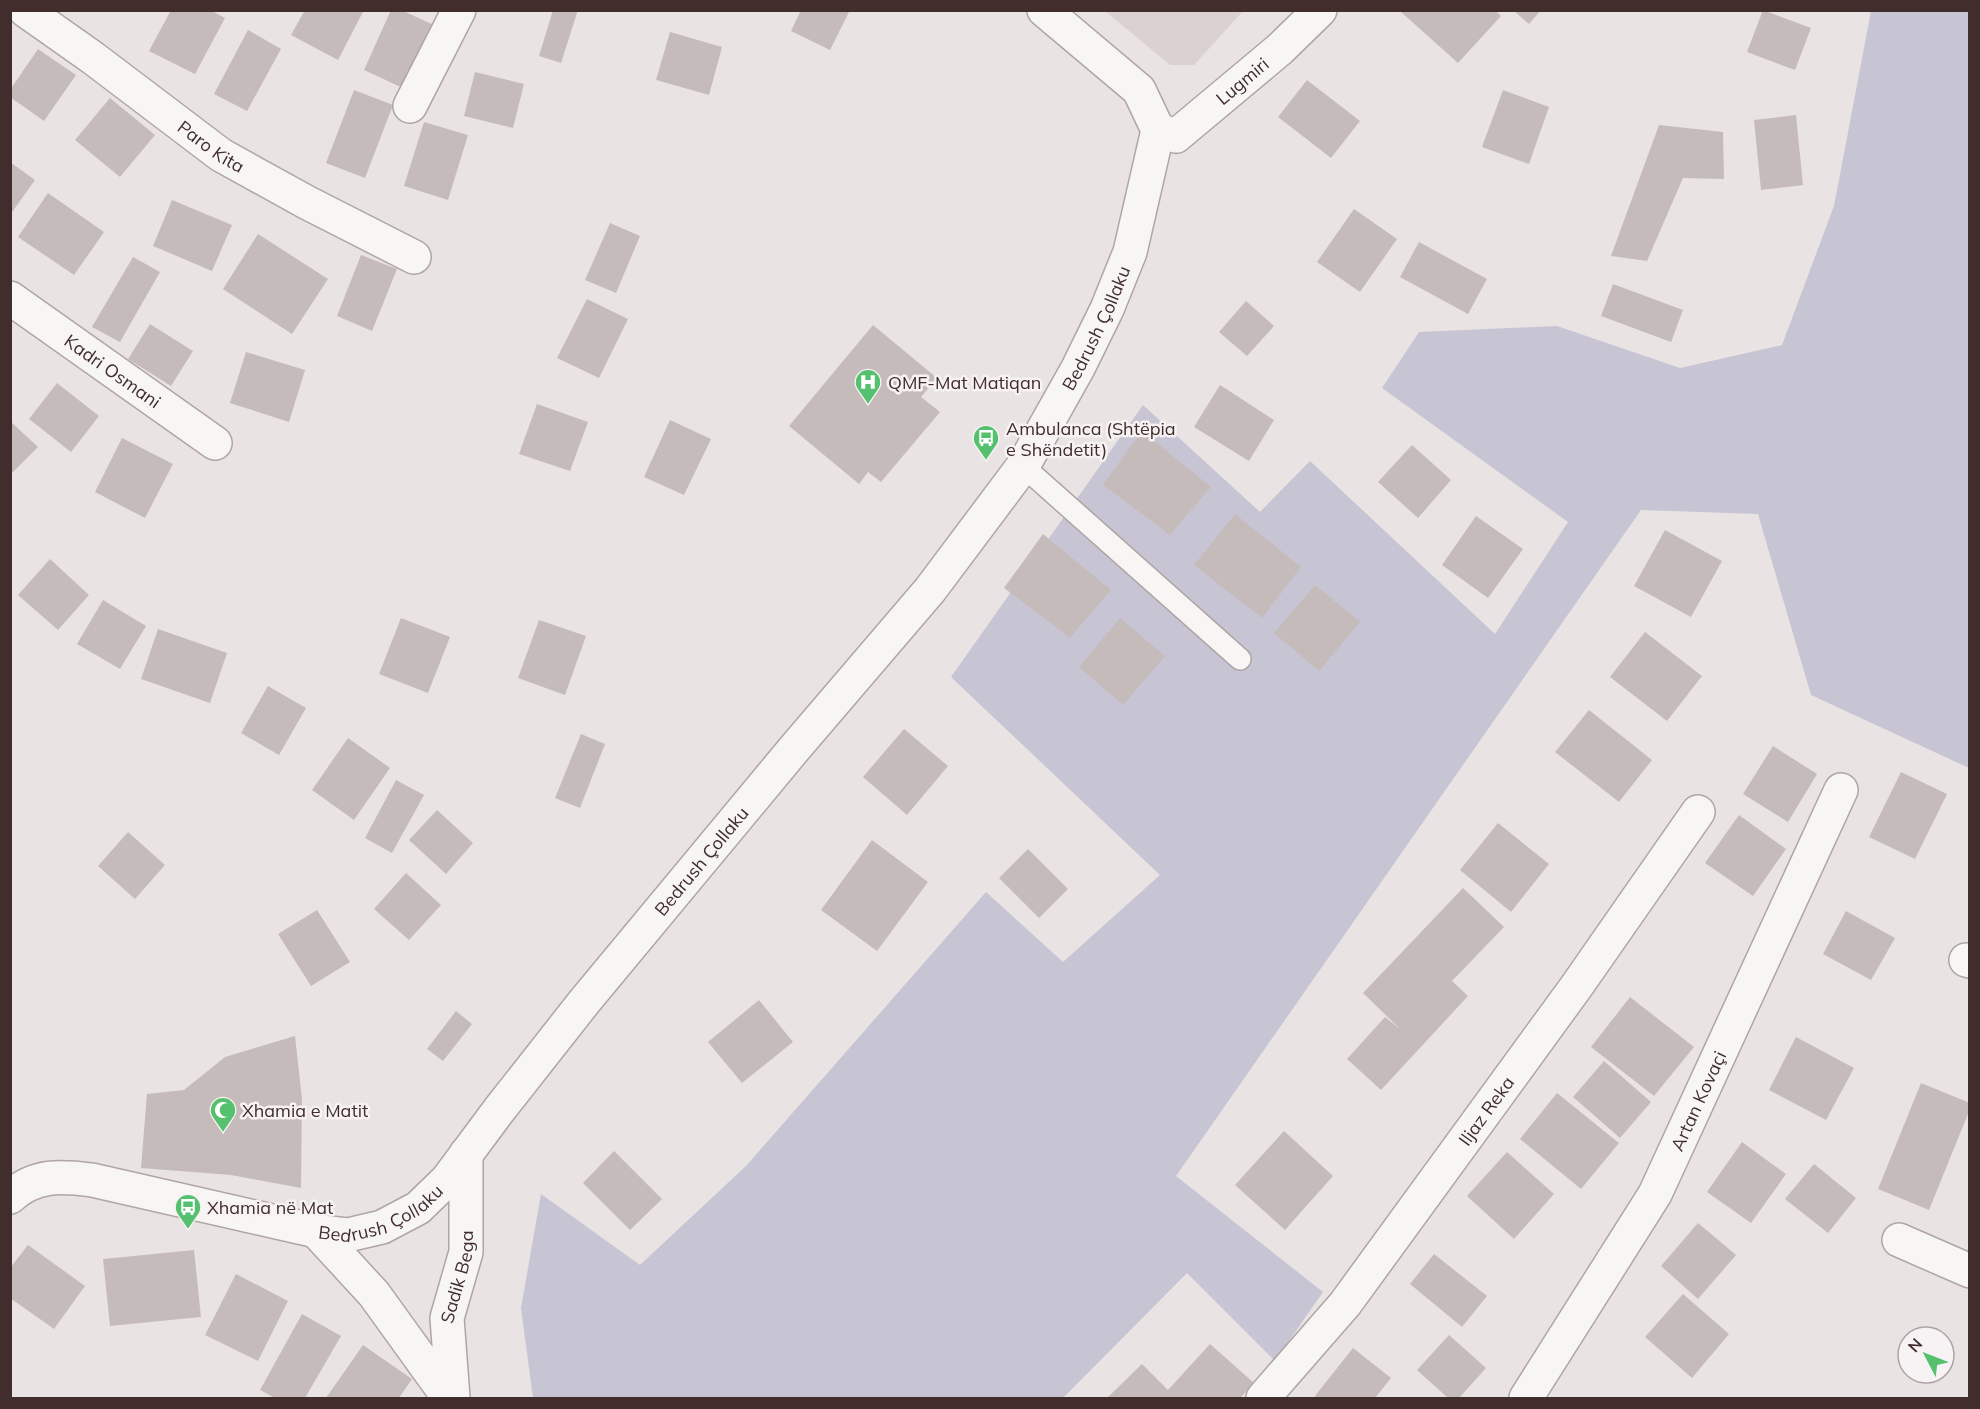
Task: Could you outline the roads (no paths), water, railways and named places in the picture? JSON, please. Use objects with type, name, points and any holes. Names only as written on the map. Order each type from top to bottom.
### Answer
[{"type":"street","name":"Paro Kita","points":[[25,10],[93,58],[221,155],[306,202],[414,257]]},
{"type":"street","points":[[410,106],[459,10]]},
{"type":"street","points":[[1044,10],[1139,90],[1158,130]]},
{"type":"street","name":"Lugmiri","points":[[1158,130],[1176,136],[1280,49],[1320,10]]},
{"type":"street","name":"Bedrush Çollaku","points":[[14,1188],[62,1176],[92,1180],[316,1231],[348,1235],[382,1227],[418,1208],[447,1180],[584,1002],[786,758],[930,590],[1023,466],[1078,368],[1111,300],[1132,243],[1158,130]]},
{"type":"street","name":"Kadri Osmani","points":[[10,298],[215,443]]},
{"type":"street","name":"Artan Kovaçi","points":[[1526,1398],[1655,1194],[1841,790]]},
{"type":"street","name":"Iljaz Reka","points":[[1263,1398],[1346,1304],[1576,987],[1698,812]]},
{"type":"street","name":"Sadik Bega","points":[[451,1398],[447,1318],[466,1252],[466,1154]]},
{"type":"street","name":"Sadik Bega","points":[[316,1231],[374,1294],[451,1398]]},
{"type":"street","points":[[1899,1240],[1970,1270]]},
{"type":"lane","points":[[1023,466],[1240,659]]},
{"type":"place","name":"QMF-Mat Matiqan","points":[[868,405]]},
{"type":"place","name":"Ambulanca (Shtëpia e Shëndetit)","points":[[986,461]]},
{"type":"place","name":"Xhamia e Matit","points":[[223,1133]]},
{"type":"place","name":"Xhamia në Mat","points":[[188,1230]]}]
